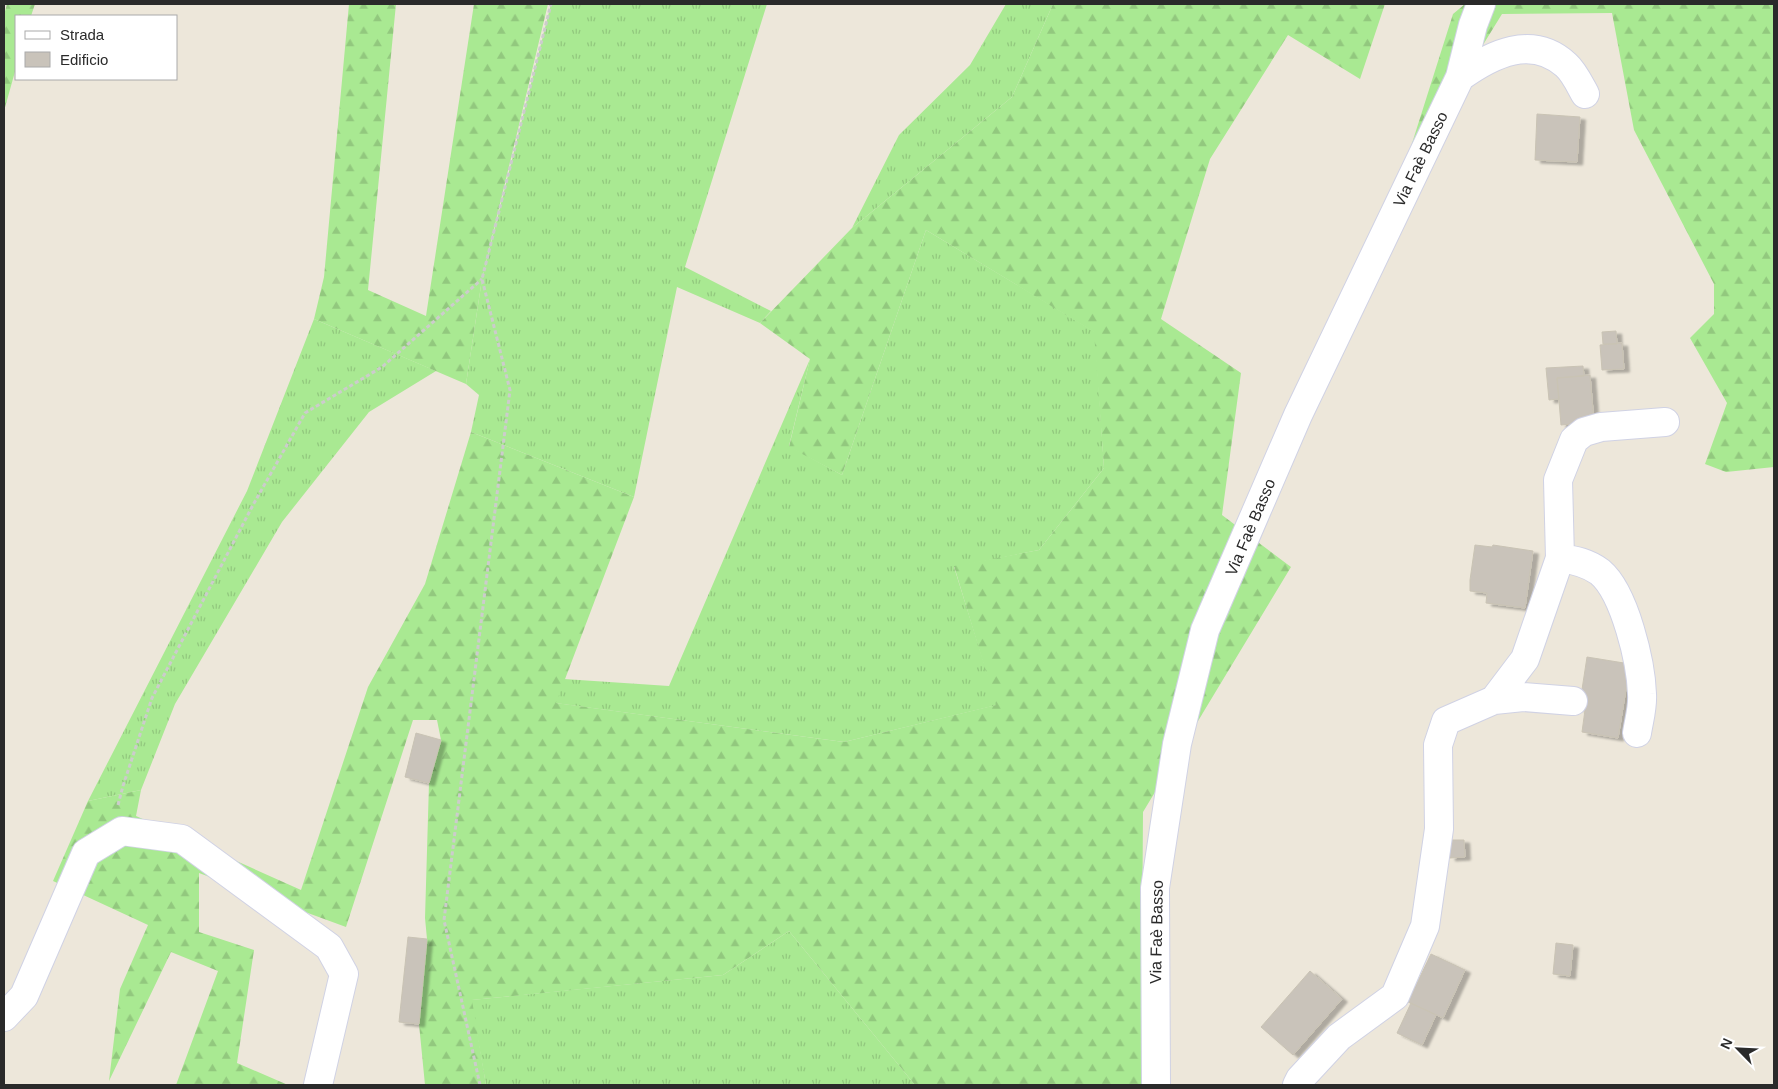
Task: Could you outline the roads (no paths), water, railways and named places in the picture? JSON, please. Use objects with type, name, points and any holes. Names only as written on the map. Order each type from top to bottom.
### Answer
[{"type":"street","name":"Via Faè Basso","points":[[1156,1085],[1155,888],[1177,744],[1205,630],[1298,415],[1460,77],[1473,25],[1481,4]]},
{"type":"street","points":[[1460,77],[1476,65],[1498,55],[1523,48],[1544,51],[1567,65],[1585,94]]},
{"type":"street","points":[[1494,700],[1525,659],[1560,558],[1558,480],[1574,440],[1584,432],[1601,427],[1665,422]]},
{"type":"street","points":[[1560,558],[1588,564],[1602,574],[1617,596],[1633,635],[1639,670],[1642,696],[1637,732]]},
{"type":"street","points":[[1297,1085],[1300,1079],[1338,1037],[1395,996],[1424,926],[1439,829],[1438,745],[1446,721],[1494,700],[1523,697],[1573,701]]},
{"type":"street","points":[[4,1016],[24,996],[86,853],[122,831],[182,839],[329,947],[344,974],[318,1085]]}]
